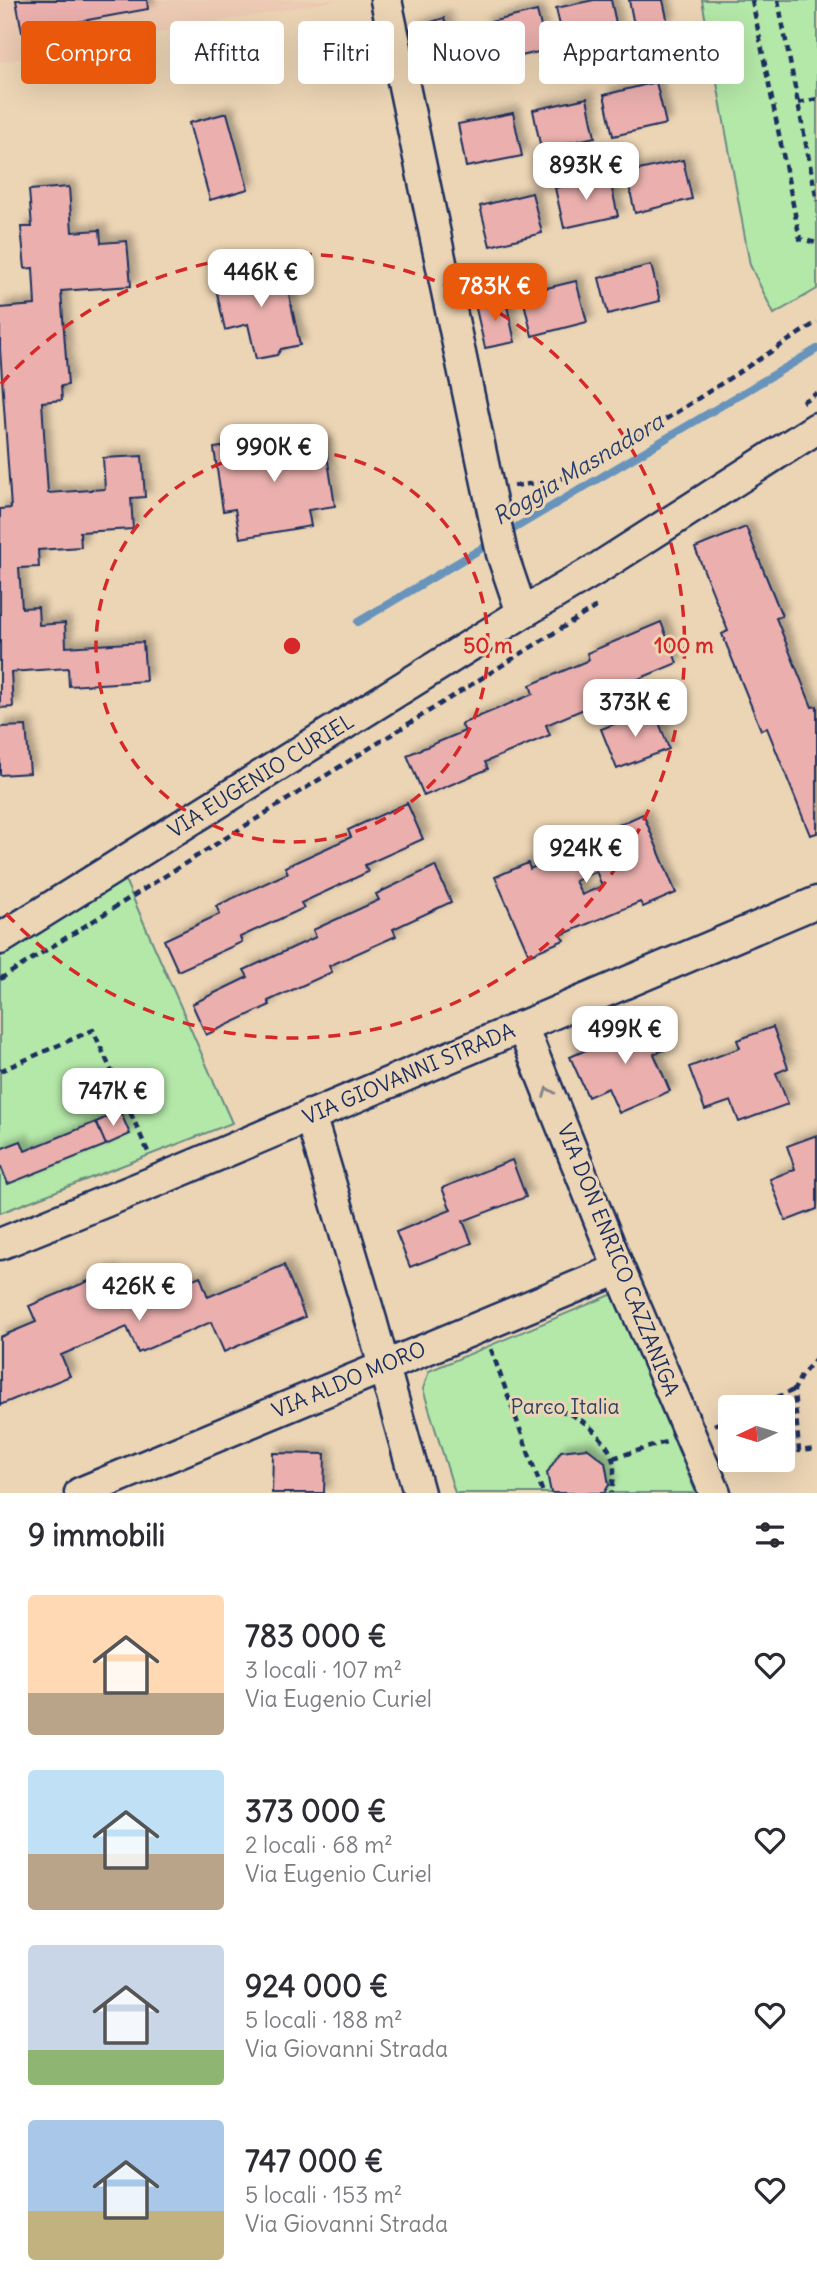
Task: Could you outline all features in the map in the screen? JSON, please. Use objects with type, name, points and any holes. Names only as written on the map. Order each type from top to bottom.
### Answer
[{"type":"street","points":[[387,0],[409,117],[502,554],[522,613]]},
{"type":"street","name":"VIA EUGENIO CURIEL","points":[[0,939],[600,567],[817,428]]},
{"type":"street","name":"VIA GIOVANNI STRADA","points":[[0,1244],[161,1179],[817,902]]},
{"type":"street","name":"VIA DON ENRICO CAZZANIGA","points":[[522,1026],[619,1269],[715,1493]]},
{"type":"street","points":[[310,1115],[419,1493]]},
{"type":"street","name":"VIA ALDO MORO","points":[[80,1493],[619,1269]]},
{"type":"path","points":[[752,0],[800,239],[817,243]]},
{"type":"path","points":[[778,0],[817,201]]},
{"type":"path","points":[[798,103],[817,99]]},
{"type":"path","points":[[489,489],[558,480],[579,471],[632,441],[817,322]]},
{"type":"path","points":[[0,979],[128,899]]},
{"type":"path","points":[[0,1071],[93,1030],[161,1179]]},
{"type":"path","points":[[489,1345],[543,1493]]},
{"type":"path","points":[[817,1357],[801,1376],[794,1390],[799,1451],[817,1449]]},
{"type":"path","points":[[782,1395],[794,1390]]},
{"type":"path","points":[[511,1405],[552,1407],[589,1425],[605,1443],[613,1458],[611,1493]]},
{"type":"shaded area","points":[[0,0],[338,0],[224,21],[170,21],[170,31],[156,33],[156,21],[21,21],[21,58],[0,62]]},
{"type":"green space","points":[[702,0],[817,0],[817,289],[774,314],[750,265],[717,84],[744,84],[744,21],[706,21]]},
{"type":"green space","points":[[125,880],[232,1123],[0,1213],[0,957]]},
{"type":"green space","name":"Parco Italia","points":[[613,1294],[696,1493],[455,1493],[423,1389],[429,1371]]},
{"type":"building","points":[[16,0],[147,0],[148,9],[82,21],[21,21],[21,27]]},
{"type":"building","points":[[594,0],[611,0],[616,21],[559,21],[556,8]]},
{"type":"building","points":[[629,0],[663,0],[668,21],[633,21]]},
{"type":"building","points":[[537,11],[539,52],[525,55],[525,21],[495,21]]},
{"type":"building","points":[[656,84],[666,124],[613,136],[604,95]]},
{"type":"building","points":[[587,98],[595,137],[541,149],[533,110]]},
{"type":"building","points":[[227,113],[248,189],[210,200],[189,123]]},
{"type":"building","points":[[513,113],[522,156],[466,167],[458,124]]},
{"type":"building","points":[[683,160],[692,199],[635,213],[626,173]]},
{"type":"building","points":[[609,176],[618,216],[564,228],[555,188]]},
{"type":"building","points":[[69,187],[72,232],[100,230],[101,243],[127,241],[131,286],[61,291],[68,385],[61,386],[62,400],[42,402],[48,493],[105,489],[103,458],[142,456],[145,497],[131,498],[133,529],[80,532],[81,547],[38,550],[39,567],[19,568],[22,608],[38,607],[39,625],[65,623],[66,647],[143,642],[146,681],[69,686],[68,668],[11,672],[13,707],[0,708],[0,509],[11,508],[0,349],[0,308],[35,305],[33,268],[25,269],[21,227],[32,227],[29,190]]},
{"type":"building","points":[[532,193],[542,233],[490,246],[480,206]]},
{"type":"building","points":[[282,263],[300,345],[281,349],[277,355],[256,359],[248,324],[225,330],[217,293],[230,290],[227,275]]},
{"type":"building","points":[[651,265],[660,301],[608,314],[599,278]]},
{"type":"building","points":[[576,281],[587,322],[532,336],[522,294]]},
{"type":"building","points":[[505,297],[515,342],[485,348],[475,304]]},
{"type":"building","points":[[301,435],[302,445],[325,442],[335,506],[308,510],[311,526],[240,538],[235,509],[223,511],[214,448]]},
{"type":"building","points":[[746,527],[782,616],[776,618],[812,707],[817,706],[817,833],[810,835],[767,728],[761,730],[722,634],[728,631],[695,548]]},
{"type":"building","points":[[661,622],[677,663],[612,690],[615,696],[546,725],[550,735],[485,762],[488,769],[424,796],[407,755],[465,731],[461,724],[533,694],[530,685],[589,660],[587,653]]},
{"type":"building","points":[[654,709],[669,749],[617,769],[601,729]]},
{"type":"building","points":[[26,726],[30,773],[0,775],[0,727]]},
{"type":"building","points":[[407,803],[423,839],[365,865],[368,872],[301,903],[304,908],[240,937],[242,942],[178,971],[164,940],[220,914],[216,906],[288,873],[285,867],[351,837],[348,830]]},
{"type":"building","points":[[643,814],[676,893],[643,907],[640,902],[561,935],[564,940],[529,955],[495,877],[528,863],[530,869],[614,833],[612,828]],"holes":[[[596,871],[602,886],[582,895],[575,881]]]},
{"type":"building","points":[[435,866],[451,902],[393,929],[396,936],[329,966],[332,972],[268,1001],[270,1005],[206,1035],[192,1004],[248,977],[244,970],[316,937],[313,930],[379,900],[376,894]]},
{"type":"building","points":[[650,1016],[664,1050],[654,1054],[670,1091],[619,1113],[608,1088],[588,1097],[570,1057],[618,1036],[616,1031]]},
{"type":"building","points":[[773,1027],[788,1068],[776,1073],[788,1104],[739,1122],[731,1101],[705,1110],[689,1067],[740,1048],[737,1040]]},
{"type":"building","points":[[120,1111],[130,1134],[106,1145],[96,1122]]},
{"type":"building","points":[[96,1122],[106,1145],[8,1184],[0,1164],[0,1149],[21,1141],[25,1151]]},
{"type":"building","points":[[817,1135],[817,1209],[786,1221],[770,1179],[795,1169],[787,1146]]},
{"type":"building","points":[[512,1160],[526,1197],[463,1221],[472,1243],[410,1267],[396,1232],[451,1210],[442,1188]]},
{"type":"building","points":[[284,1265],[305,1317],[224,1352],[211,1322],[138,1353],[127,1327],[61,1355],[70,1376],[0,1405],[0,1337],[36,1322],[29,1306],[110,1272],[125,1308],[200,1276],[208,1297]]},
{"type":"building","points":[[587,1448],[605,1462],[609,1485],[604,1493],[551,1493],[547,1473],[561,1451]]},
{"type":"building","points":[[273,1453],[325,1454],[324,1493],[272,1493]]},
{"type":"waterway","name":"Roggia Masnadora","points":[[505,534],[817,349]]},
{"type":"waterway","name":"Roggia Masnadora","points":[[358,622],[494,541]]}]
